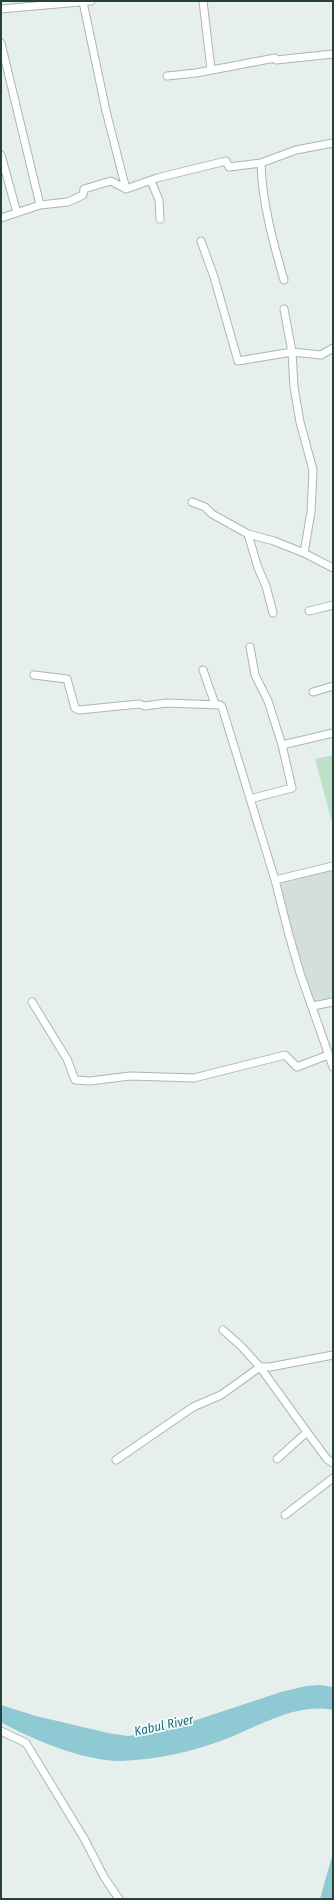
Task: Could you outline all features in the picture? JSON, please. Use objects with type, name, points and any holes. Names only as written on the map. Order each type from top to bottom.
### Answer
[{"type":"street","points":[[1,9],[91,1]]},
{"type":"street","points":[[202,1],[211,69]]},
{"type":"street","points":[[83,2],[106,111],[126,189]]},
{"type":"street","points":[[1,43],[40,205]]},
{"type":"street","points":[[167,76],[275,58],[276,60],[333,54]]},
{"type":"street","points":[[1,218],[40,205],[68,202],[83,195],[84,189],[111,181],[126,189],[226,161],[229,167],[261,163],[296,150],[333,143]]},
{"type":"street","points":[[1,155],[17,213]]},
{"type":"street","points":[[261,163],[261,180],[274,245],[284,280]]},
{"type":"street","points":[[151,181],[158,200],[160,219]]},
{"type":"street","points":[[201,241],[214,277],[238,361],[292,352],[321,355],[333,348]]},
{"type":"street","points":[[284,310],[292,352],[294,387],[313,470],[310,512],[304,553]]},
{"type":"street","points":[[192,502],[205,506],[212,514],[248,534],[274,540],[333,568]]},
{"type":"street","points":[[248,534],[258,568],[266,586],[273,613]]},
{"type":"street","points":[[309,611],[333,605]]},
{"type":"street","points":[[250,647],[255,675],[268,701],[282,745],[292,788],[250,799]]},
{"type":"street","points":[[203,670],[215,704]]},
{"type":"street","points":[[34,675],[67,679],[75,708],[79,710],[139,704],[145,706],[167,704],[220,704],[275,880],[289,935],[333,1068]]},
{"type":"street","points":[[313,692],[333,686]]},
{"type":"street","points":[[282,745],[333,734]]},
{"type":"street","points":[[275,880],[333,866]]},
{"type":"street","points":[[32,1002],[67,1059],[75,1080],[90,1081],[130,1076],[194,1078],[285,1055],[297,1067],[328,1055]]},
{"type":"street","points":[[313,1006],[333,1002]]},
{"type":"street","points":[[223,1330],[241,1346],[260,1367],[327,1459],[333,1463]]},
{"type":"street","points":[[116,1460],[193,1407],[220,1395],[260,1367],[270,1367],[333,1355]]},
{"type":"street","points":[[277,1459],[307,1432]]},
{"type":"street","points":[[284,1515],[333,1478]]},
{"type":"street","points":[[1,1731],[26,1743],[85,1840],[104,1877],[119,1899]]},
{"type":"shaded area","points":[[333,870],[333,1002],[313,1006],[275,880]]},
{"type":"green space","points":[[333,755],[333,826],[315,759]]},
{"type":"water","points":[[320,1685],[333,1687],[333,1710],[307,1709],[294,1712],[204,1747],[148,1759],[119,1761],[105,1760],[74,1753],[42,1742],[1,1722],[1,1705],[36,1716],[108,1733],[128,1736],[160,1732],[281,1692],[306,1686]]},
{"type":"water","points":[[333,1853],[333,1899],[320,1899]]},
{"type":"water label","name":"Kabul River","points":[[164,1726]]}]
